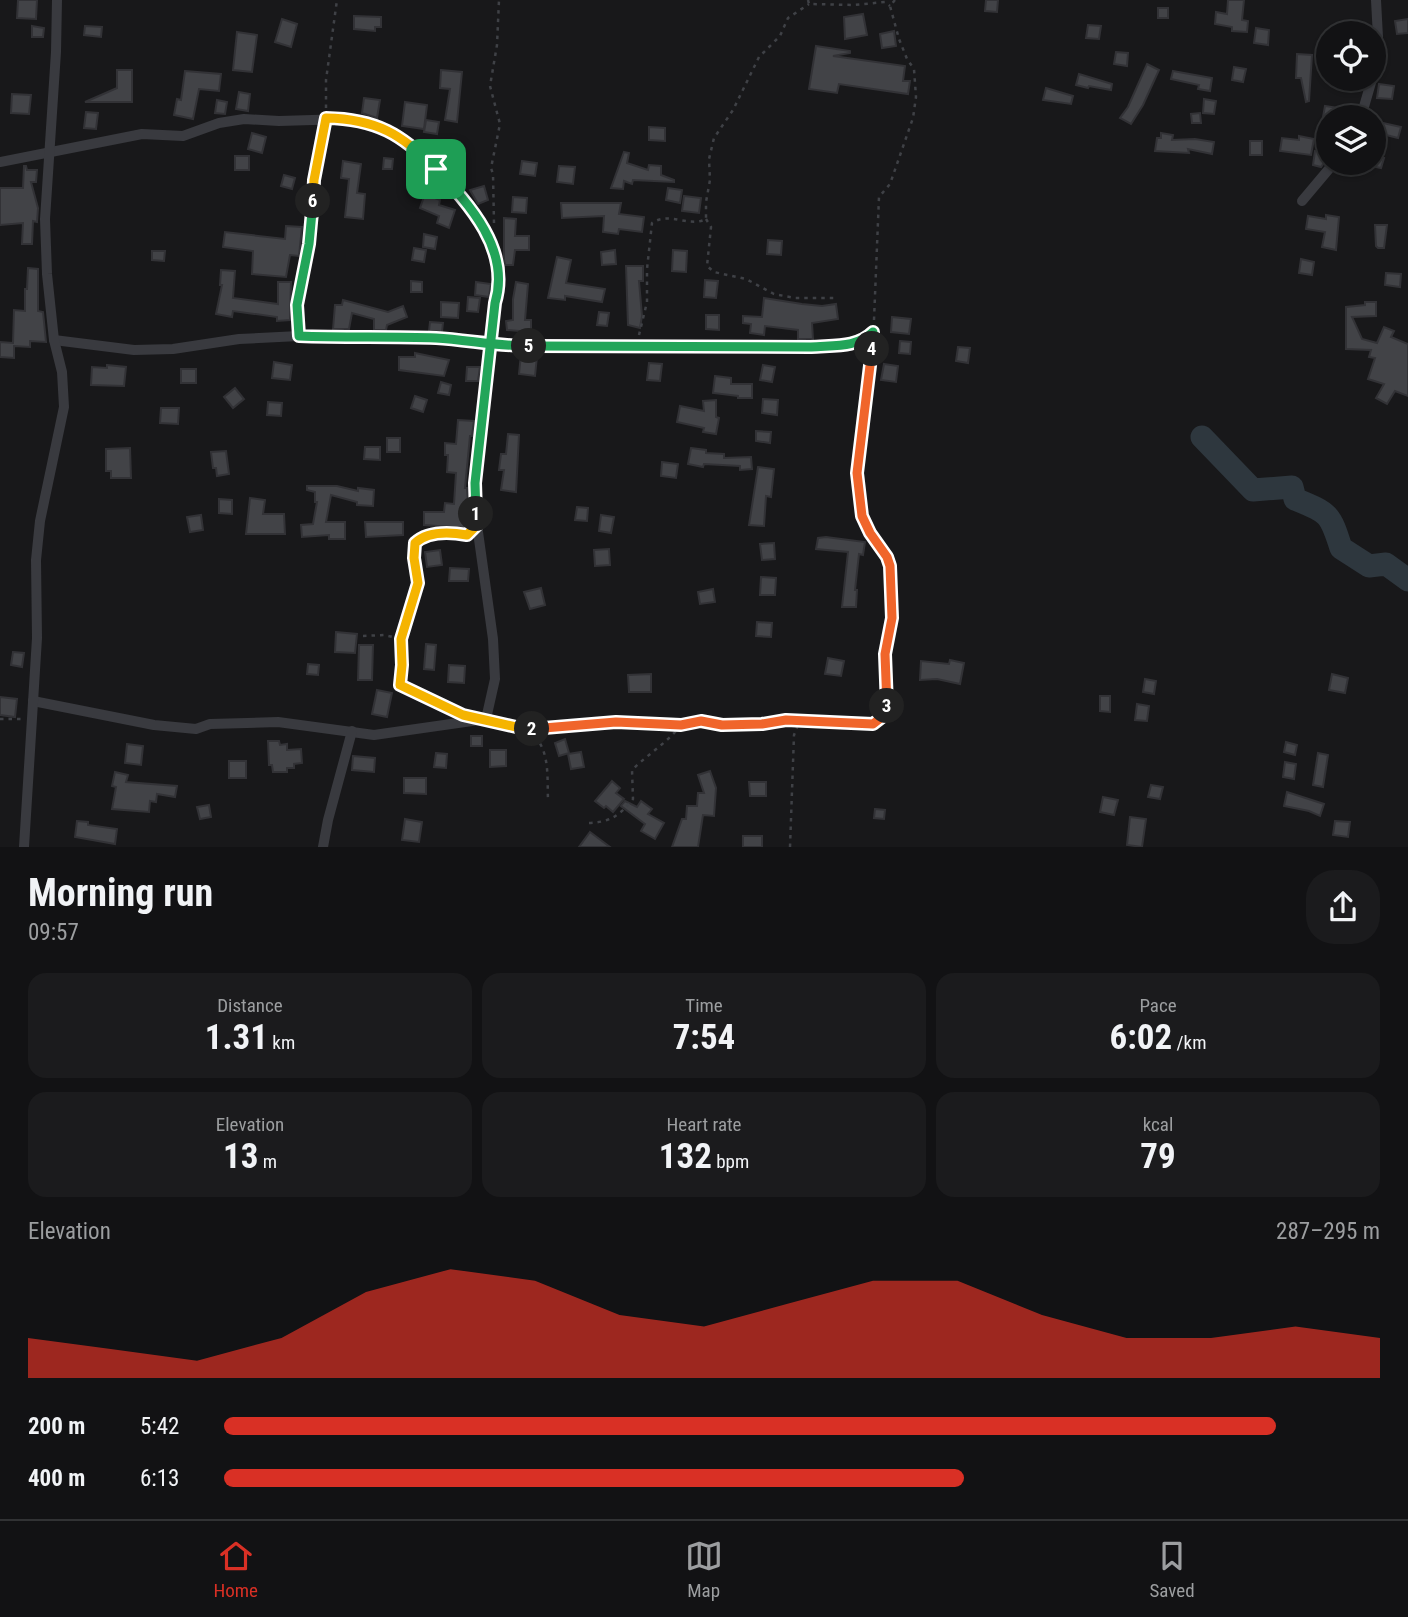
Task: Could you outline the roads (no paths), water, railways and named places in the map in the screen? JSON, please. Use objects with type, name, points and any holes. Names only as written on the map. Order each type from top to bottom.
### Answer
[{"type":"street","points":[[24,847],[37,638],[36,560],[40,521],[64,408],[62,372],[54,340],[47,274],[45,219],[57,0]]},
{"type":"street","points":[[1376,0],[1377,21]]},
{"type":"street","points":[[299,336],[297,305],[310,230],[314,180],[326,118]]},
{"type":"street","points":[[0,162],[142,134],[183,136],[219,123],[244,119],[279,121],[326,118],[366,121],[413,145],[477,215],[494,251],[499,272],[475,483],[477,525],[493,639],[495,679],[486,719],[374,736],[278,722],[209,724],[196,729],[154,725],[33,701]]},
{"type":"street","points":[[1302,201],[1324,175]]},
{"type":"street","points":[[54,340],[134,349],[173,349],[239,339],[299,336],[460,340],[491,345],[811,347],[856,343],[865,340],[873,332]]},
{"type":"street","points":[[323,847],[352,731]]},
{"type":"waterway","points":[[1202,437],[1253,490],[1292,487],[1295,499],[1327,516],[1341,548],[1369,566],[1386,564],[1408,580]]}]
